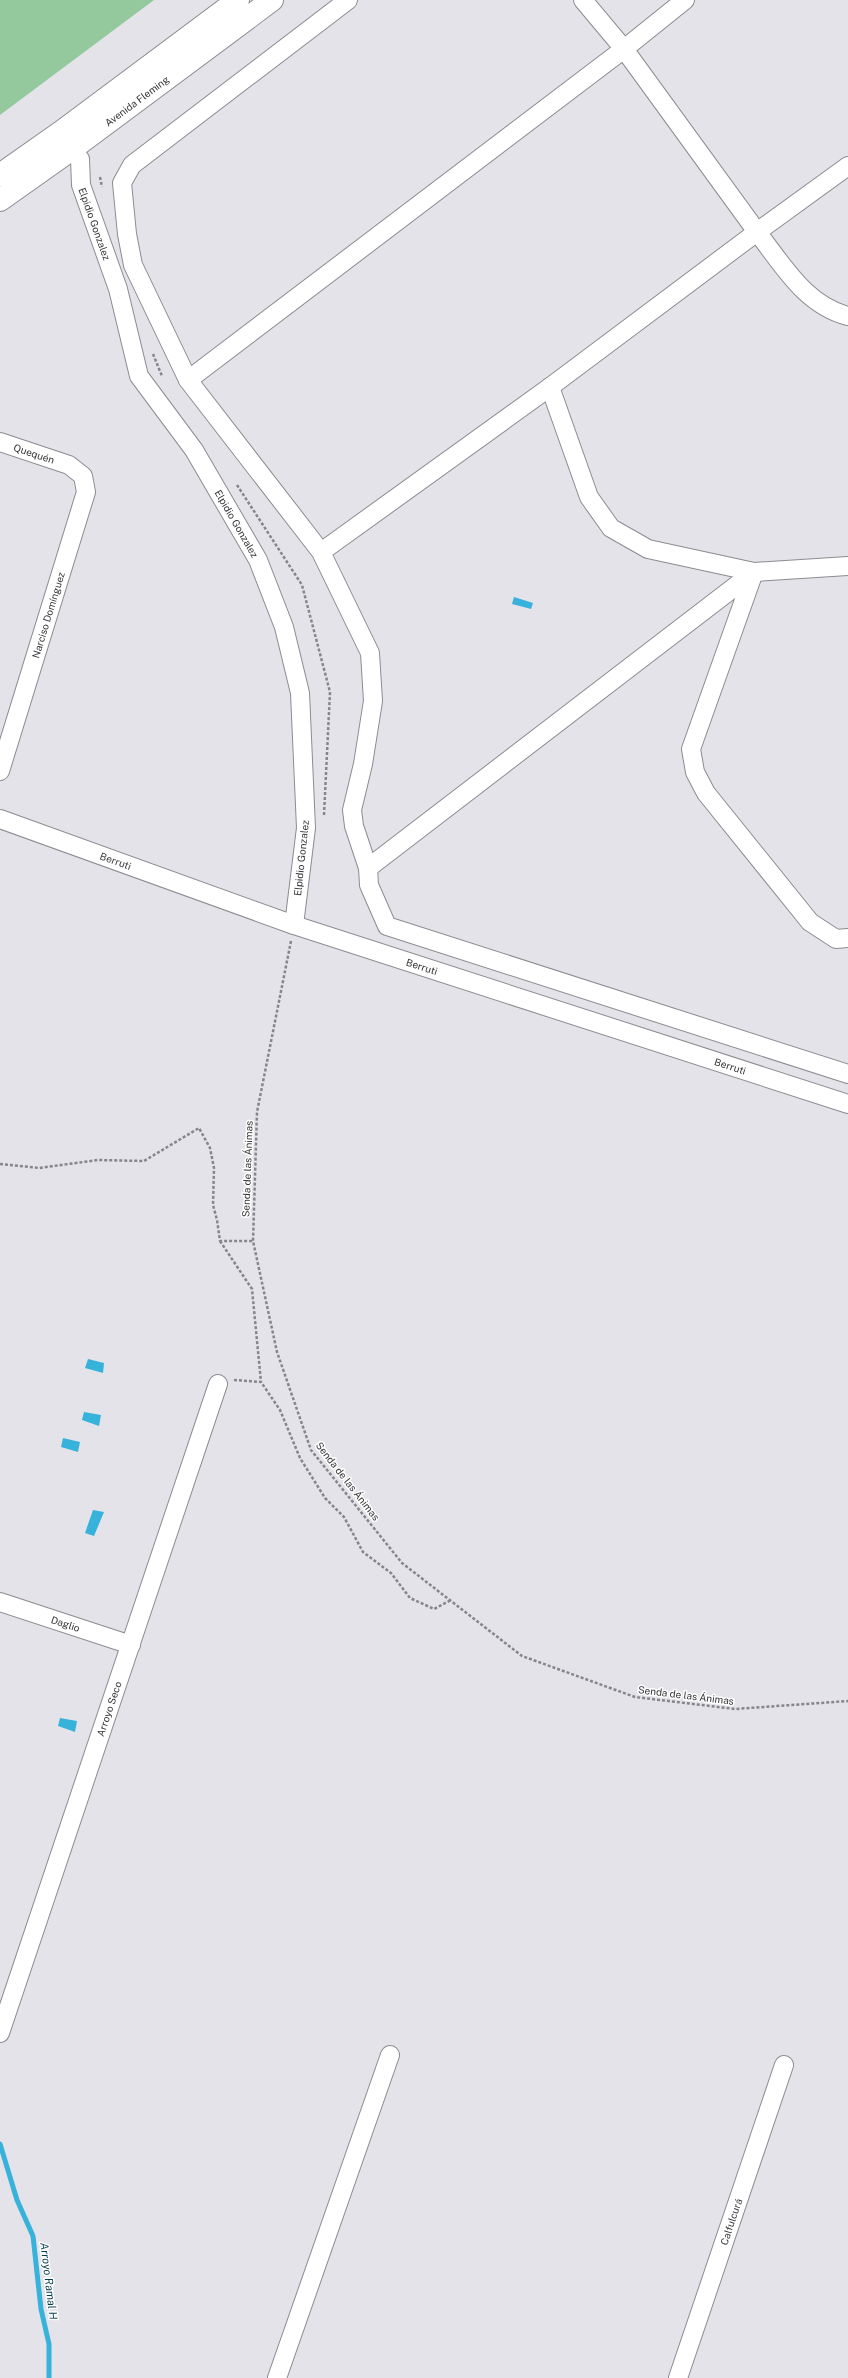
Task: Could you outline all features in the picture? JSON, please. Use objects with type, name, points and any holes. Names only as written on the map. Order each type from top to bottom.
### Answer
[{"type":"main road","name":"Avenida Fleming","points":[[0,175],[68,128],[238,0]]},
{"type":"main road","name":"Avenida Fleming","points":[[0,200],[72,149],[272,0]]},
{"type":"street","points":[[348,0],[132,165],[122,183],[126,234],[133,265],[188,380],[321,552],[370,653],[373,701],[352,810],[354,826],[368,868],[369,885],[387,926],[848,1074]]},
{"type":"street","points":[[583,0],[624,49],[757,232],[807,294],[830,310],[848,316]]},
{"type":"street","points":[[188,380],[624,49],[685,0]]},
{"type":"street","name":"Elpidio Gonzalez","points":[[72,149],[80,159],[81,185],[118,289],[139,376],[194,450],[258,560],[284,626],[300,693],[306,828],[294,925]]},
{"type":"street","points":[[321,552],[550,388],[757,232],[848,166]]},
{"type":"street","points":[[550,388],[589,497],[611,528],[648,549],[754,572],[848,566]]},
{"type":"street","name":"Quequén","points":[[0,442],[69,465]]},
{"type":"street","name":"Narciso Domínguez","points":[[0,771],[86,492],[83,476],[69,465]]},
{"type":"street","points":[[368,868],[754,572]]},
{"type":"street","points":[[754,572],[691,749],[695,772],[706,793],[810,922],[836,939],[848,938]]},
{"type":"street","name":"Berruti","points":[[0,819],[294,925],[848,1104]]},
{"type":"street","name":"Arroyo Seco","points":[[0,2033],[7,1986],[131,1645],[218,1384]]},
{"type":"street","name":"Daglio","points":[[0,1602],[131,1645]]},
{"type":"street","points":[[277,2378],[390,2055]]},
{"type":"street","name":"Calfulcurá","points":[[678,2378],[784,2065]]},
{"type":"path","name":"Senda de las Ánimas","points":[[294,925],[257,1112],[253,1241],[277,1352],[311,1450],[402,1563],[522,1656],[635,1697],[735,1709],[848,1702]]},
{"type":"path","points":[[0,1164],[39,1168],[98,1160],[144,1161],[198,1128],[210,1148],[214,1190],[213,1205],[220,1240],[252,1289],[261,1382],[280,1410],[300,1458],[325,1498],[344,1517],[363,1552],[391,1572],[410,1598],[434,1609],[451,1600]]},
{"type":"path","points":[[220,1240],[253,1241]]},
{"type":"path","points":[[218,1384],[237,1379],[261,1382]]},
{"type":"green space","points":[[0,0],[154,0],[0,115]]},
{"type":"water","points":[[514,597],[533,603],[531,609],[512,604]]},
{"type":"water","points":[[88,1359],[104,1363],[103,1373],[85,1368]]},
{"type":"water","points":[[84,1412],[101,1415],[99,1426],[82,1420]]},
{"type":"water","points":[[63,1438],[80,1442],[78,1452],[61,1447]]},
{"type":"water","points":[[93,1510],[104,1512],[94,1536],[85,1533]]},
{"type":"water","points":[[60,1718],[77,1721],[75,1732],[58,1726]]},
{"type":"waterway","name":"Arroyo Ramal H","points":[[0,2144],[17,2200],[33,2236],[41,2309],[49,2344],[49,2378]]}]
